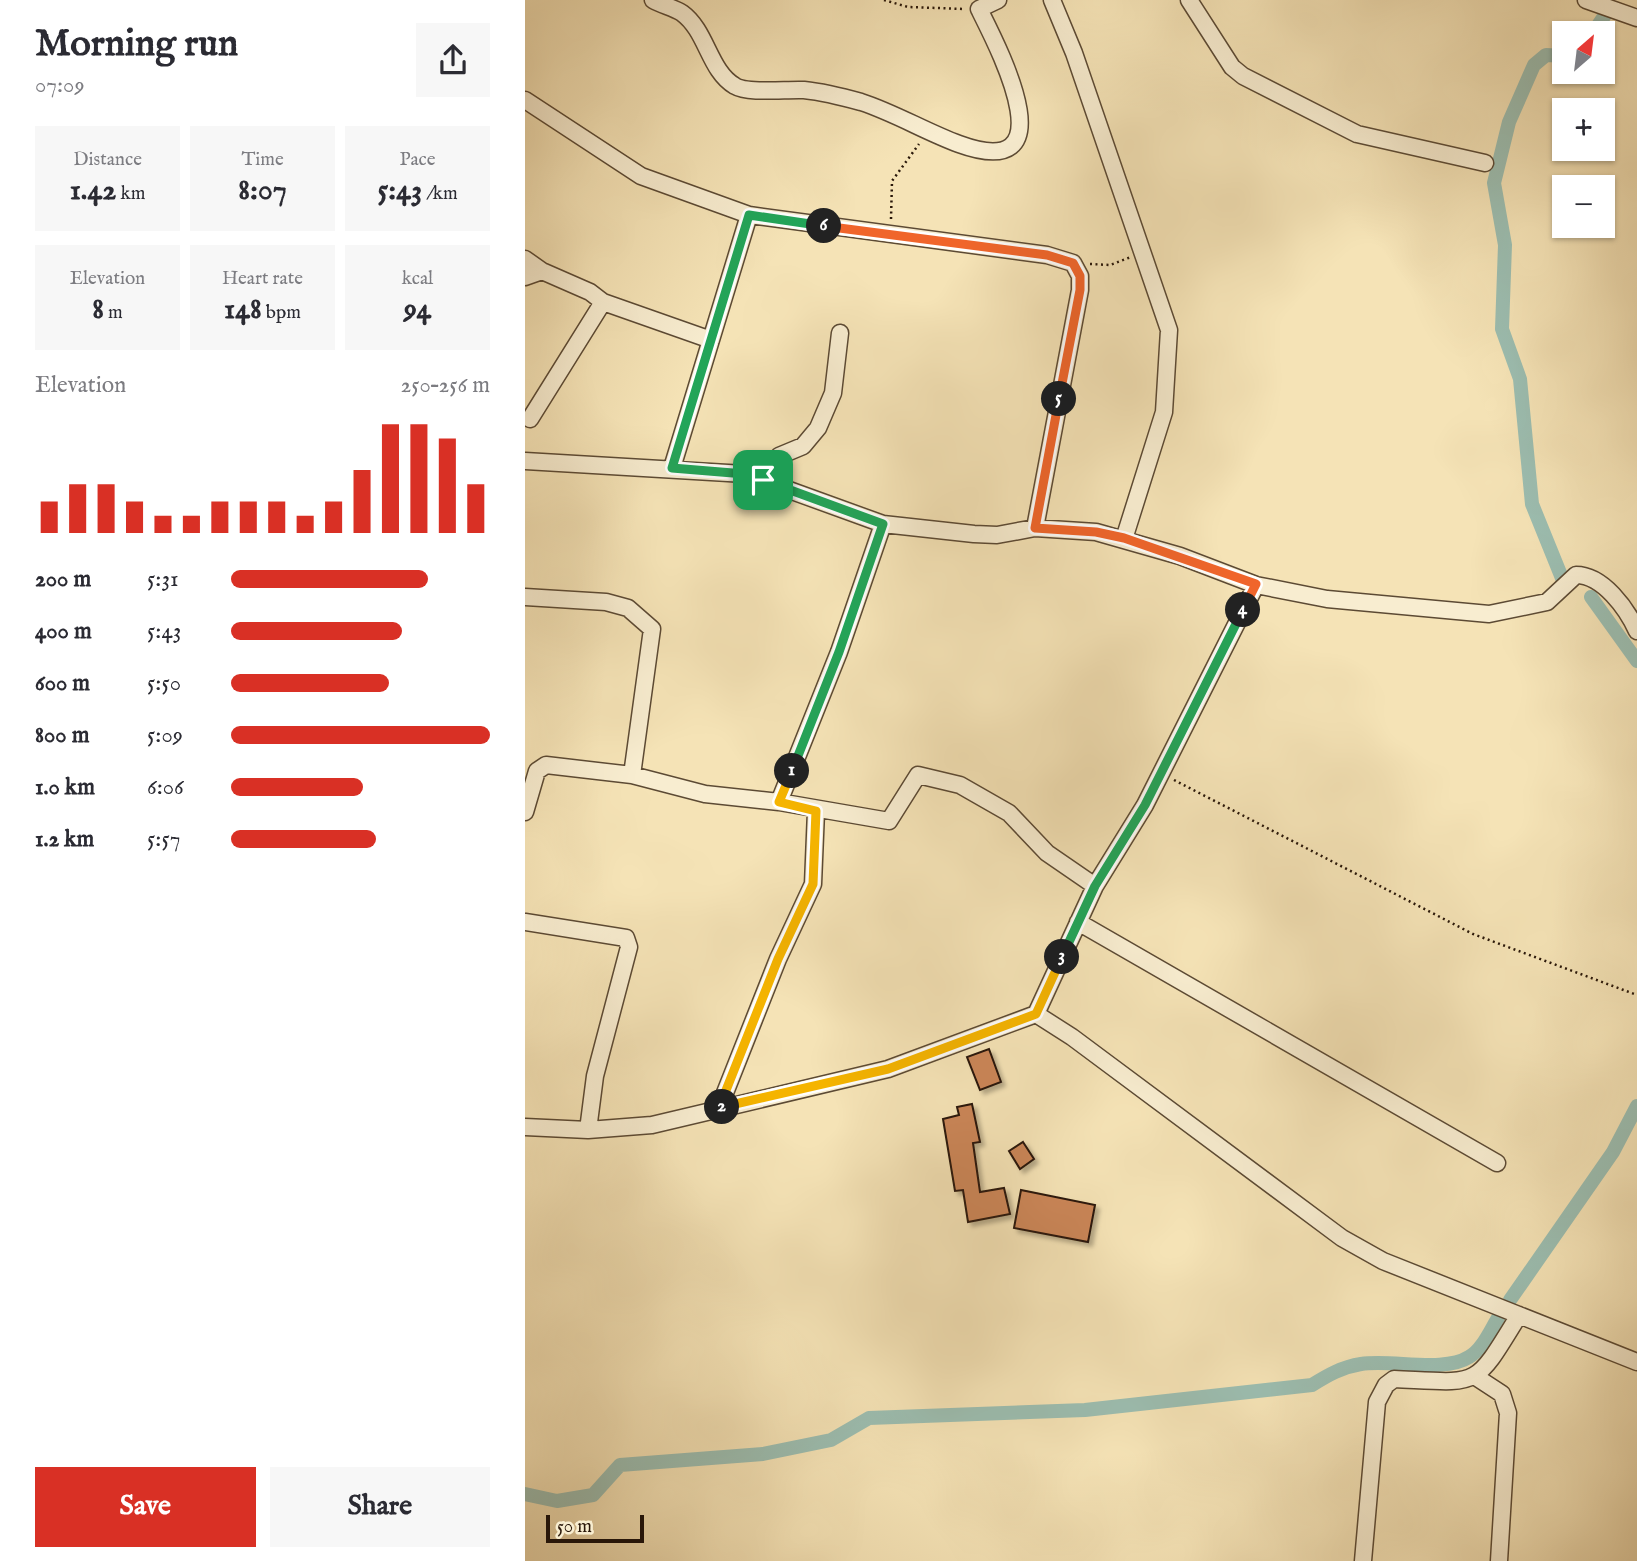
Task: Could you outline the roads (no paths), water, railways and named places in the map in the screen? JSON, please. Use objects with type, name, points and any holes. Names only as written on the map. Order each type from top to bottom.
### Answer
[{"type":"street","points":[[653,0],[682,13],[705,42],[723,77],[737,88],[805,90],[862,103],[960,144],[987,151],[1012,148],[1019,141],[1021,127],[1005,61],[979,9],[998,0]]},
{"type":"street","points":[[1052,0],[1074,53],[1169,330],[1168,386],[1164,412],[1124,538]]},
{"type":"street","points":[[1189,0],[1232,67],[1243,76],[1357,134],[1485,163]]},
{"type":"street","points":[[1586,0],[1637,18]]},
{"type":"street","points":[[525,100],[641,176],[749,215],[1047,255],[1073,263],[1080,276],[1080,290],[1035,528]]},
{"type":"street","points":[[672,468],[749,215]]},
{"type":"street","points":[[525,259],[542,271],[590,292],[603,302],[711,340]]},
{"type":"street","points":[[525,277],[542,271]]},
{"type":"street","points":[[530,419],[603,302]]},
{"type":"street","points":[[763,480],[779,456],[803,446],[818,428],[833,393],[841,332]]},
{"type":"street","points":[[525,461],[745,474],[883,524],[997,535],[1035,528],[1096,532],[1124,538],[1256,584],[1327,599],[1489,614],[1547,602],[1576,575],[1581,575],[1590,578],[1617,599],[1637,631]]},
{"type":"street","points":[[779,802],[839,652],[883,524]]},
{"type":"street","points":[[525,1128],[588,1129],[652,1125],[888,1069],[1036,1014],[1095,886],[1145,805],[1159,772],[1256,584]]},
{"type":"street","points":[[525,597],[606,602],[628,608],[652,629],[632,775]]},
{"type":"street","points":[[525,811],[537,771],[546,765],[632,775],[705,794],[779,802],[816,811],[890,821],[918,775],[925,775],[960,785],[1009,813],[1047,853],[1095,886]]},
{"type":"street","points":[[719,1108],[778,959],[813,884],[816,811]]},
{"type":"street","points":[[525,922],[626,938],[629,947],[595,1076],[588,1129]]},
{"type":"street","points":[[1078,922],[1497,1163]]},
{"type":"street","points":[[1036,1014],[1072,1037],[1342,1238],[1383,1261],[1637,1362]]},
{"type":"street","points":[[1363,1561],[1377,1402],[1386,1385],[1394,1379],[1462,1382],[1476,1377],[1487,1367],[1519,1315]]},
{"type":"street","points":[[1476,1377],[1502,1394],[1508,1413],[1499,1561]]},
{"type":"waterway","points":[[1601,21],[1605,15]]},
{"type":"waterway","points":[[1552,55],[1546,55],[1534,65],[1509,122],[1494,183],[1505,245],[1502,329],[1520,379],[1532,504],[1562,578]]},
{"type":"waterway","points":[[1591,597],[1637,661]]},
{"type":"waterway","points":[[1510,1300],[1613,1152],[1637,1106]]},
{"type":"waterway","points":[[525,1494],[557,1501],[593,1495],[620,1465],[763,1454],[831,1440],[869,1418],[1085,1410],[1312,1385],[1335,1372],[1361,1364],[1432,1365],[1458,1362],[1478,1350],[1498,1318]]}]
